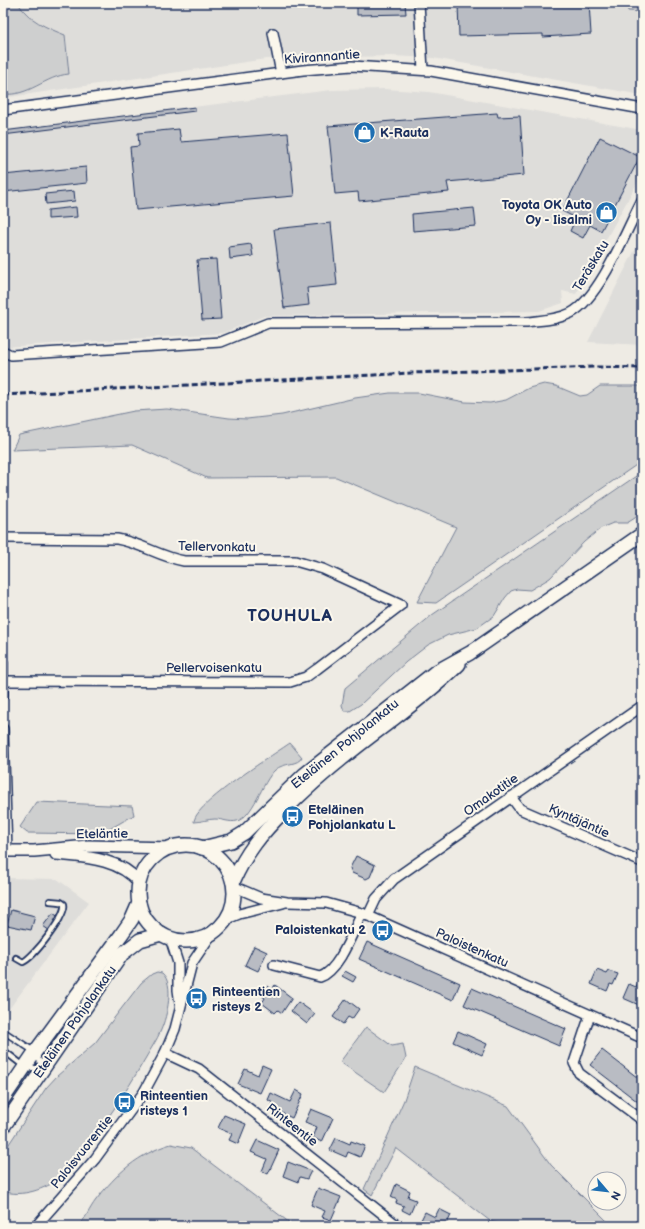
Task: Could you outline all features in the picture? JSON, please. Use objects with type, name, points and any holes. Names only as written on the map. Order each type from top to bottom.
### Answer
[{"type":"main road","name":"Eteläinen Pohjolankatu","points":[[202,848],[225,843],[244,833],[305,774],[434,673],[470,653],[642,534]]},
{"type":"main road","name":"Eteläinen Pohjolankatu","points":[[234,884],[246,855],[257,839],[300,794],[332,766],[441,682],[470,653]]},
{"type":"main road","points":[[188,845],[202,848],[222,863],[234,884],[232,908],[227,919],[211,935],[193,941],[165,936],[146,920],[139,903],[139,882],[150,862],[159,854],[171,848],[188,845]]},
{"type":"main road","name":"Eteläinen Pohjolankatu","points":[[3,1099],[35,1052],[121,935],[132,919],[139,903]]},
{"type":"main road","name":"Eteläinen Pohjolankatu","points":[[3,1126],[122,954],[140,940],[165,936]]},
{"type":"street","points":[[419,3],[423,70]]},
{"type":"street","points":[[273,33],[281,72]]},
{"type":"street","name":"Kivirannantie","points":[[3,110],[281,72],[352,66],[423,70],[489,80],[642,109]]},
{"type":"street","name":"Teräskatu","points":[[3,351],[11,355],[221,342],[268,323],[519,322],[549,320],[573,312],[593,293],[642,200]]},
{"type":"street","name":"Tellervonkatu","points":[[3,538],[117,539],[130,541],[169,559],[184,561],[296,561],[323,569],[401,605]]},
{"type":"street","name":"Pellervoisenkatu","points":[[3,681],[290,682],[306,677],[401,605]]},
{"type":"street","points":[[3,663],[3,695]]},
{"type":"street","name":"Omakotitie","points":[[274,965],[320,977],[326,975],[334,968],[376,899],[394,879],[642,706]]},
{"type":"street","points":[[3,729],[5,851]]},
{"type":"street","name":"Kyntäjäntie","points":[[511,796],[520,809],[642,862]]},
{"type":"street","name":"Eteläntie","points":[[5,851],[34,851],[88,846],[171,848]]},
{"type":"street","name":"Eteläntie","points":[[34,851],[86,857],[110,863],[124,868],[139,882]]},
{"type":"street","name":"Paloistenkatu","points":[[234,884],[256,897],[287,902],[326,902],[365,915],[642,1038]]},
{"type":"street","name":"Paloistenkatu","points":[[227,919],[239,914],[287,902]]},
{"type":"street","name":"Paloisvuorentie","points":[[36,1226],[95,1159],[120,1126],[147,1086],[165,1053],[175,1029],[180,1004],[192,963],[211,935]]},
{"type":"street","name":"Paloisvuorentie","points":[[165,936],[178,963],[178,990],[180,1004]]},
{"type":"street","points":[[590,1015],[574,1063],[579,1073],[642,1120]]},
{"type":"street","name":"Rinteentie","points":[[165,1053],[199,1069],[398,1226]]},
{"type":"lane","points":[[16,958],[23,962],[31,957],[62,915],[64,904],[61,902],[50,901]]},
{"type":"lane","points":[[3,1031],[35,1052],[42,1069],[25,1067],[3,1050]]},
{"type":"shaded area","points":[[3,3],[642,3],[642,95],[433,58],[391,56],[266,59],[3,98]]},
{"type":"shaded area","points":[[3,3],[18,3],[33,19],[65,35],[69,74],[52,78],[29,90],[12,94],[3,94]]},
{"type":"shaded area","points":[[626,3],[642,3],[642,12],[628,11]]},
{"type":"shaded area","points":[[385,89],[429,92],[642,130],[642,174],[576,294],[562,291],[563,303],[539,311],[264,316],[223,333],[3,347],[3,130],[332,90]]},
{"type":"shaded area","points":[[642,236],[642,345],[588,342]]},
{"type":"shaded area","points":[[544,384],[556,386],[580,396],[587,395],[600,386],[642,386],[642,461],[436,603],[417,602],[456,527],[336,477],[207,478],[132,445],[12,450],[19,435],[134,411],[167,409],[229,418],[247,419],[282,415],[355,398],[390,393],[419,393],[465,402],[490,403],[506,400],[529,388]]},
{"type":"shaded area","points":[[642,472],[642,506],[635,518],[627,523],[613,523],[601,528],[584,542],[550,578],[530,590],[517,589],[511,591],[494,616],[477,628],[448,635],[428,645],[406,662],[361,704],[350,711],[344,711],[342,705],[345,688],[432,615]]},
{"type":"shaded area","points":[[290,743],[302,757],[297,762],[282,766],[270,775],[253,806],[243,818],[237,821],[215,819],[194,822],[197,814],[220,792]]},
{"type":"shaded area","points":[[37,802],[132,806],[134,815],[101,834],[27,833],[20,827]]},
{"type":"shaded area","points":[[3,878],[57,879],[89,902],[3,1017]]},
{"type":"shaded area","points":[[157,972],[162,973],[166,978],[169,992],[169,1000],[163,1024],[158,1037],[105,1122],[63,1176],[48,1186],[25,1193],[10,1193],[3,1191],[3,1153],[46,1088],[57,1076],[95,1043],[141,983]]},
{"type":"shaded area","points":[[366,1027],[392,1046],[403,1044],[406,1058],[384,1092],[340,1062]]},
{"type":"shaded area","points":[[415,1067],[508,1106],[551,1165],[587,1201],[587,1211],[597,1211],[608,1222],[642,1223],[642,1226],[507,1226],[490,1221],[396,1148],[372,1195],[364,1189],[404,1100]]},
{"type":"shaded area","points":[[171,1144],[191,1148],[294,1226],[78,1226],[96,1200],[120,1173],[148,1153]]},
{"type":"building","points":[[357,3],[405,3],[406,14],[357,15]]},
{"type":"building","points":[[458,3],[589,3],[591,34],[543,37],[543,34],[459,36]]},
{"type":"building","points":[[195,107],[195,111],[3,135],[3,131]]},
{"type":"building","points":[[497,113],[498,117],[520,116],[524,175],[447,182],[449,192],[359,201],[358,192],[335,194],[328,126]]},
{"type":"building","points":[[179,129],[181,142],[288,133],[294,196],[136,210],[130,147],[139,146],[138,133]]},
{"type":"building","points":[[600,137],[640,157],[601,231],[590,225],[583,238],[570,231],[576,218],[562,211]]},
{"type":"building","points":[[86,167],[87,183],[3,192],[3,175]]},
{"type":"building","points":[[74,191],[75,201],[46,204],[45,194]]},
{"type":"building","points":[[76,207],[77,217],[48,219],[48,210]]},
{"type":"building","points":[[474,208],[476,226],[413,231],[412,214]]},
{"type":"building","points":[[331,223],[337,285],[307,288],[309,305],[284,308],[274,229]]},
{"type":"building","points":[[251,244],[253,256],[230,259],[229,247]]},
{"type":"building","points":[[216,259],[221,319],[202,320],[197,260]]},
{"type":"building","points":[[356,856],[375,865],[370,877],[366,879],[352,873],[350,868]]},
{"type":"building","points":[[11,910],[35,916],[31,930],[7,925]]},
{"type":"building","points":[[53,913],[63,920],[53,933],[43,926]]},
{"type":"building","points":[[367,942],[460,983],[453,1000],[359,959]]},
{"type":"building","points":[[254,946],[267,952],[258,971],[245,965]]},
{"type":"building","points":[[597,970],[607,974],[609,971],[618,974],[613,985],[610,984],[607,991],[591,984]]},
{"type":"building","points":[[345,971],[356,977],[353,982],[342,976]]},
{"type":"building","points":[[642,973],[642,998],[639,1005],[623,998],[629,984],[636,987]]},
{"type":"building","points":[[275,985],[292,998],[282,1013],[278,1010],[275,1013],[262,1003],[265,998],[261,995],[267,986],[272,989]]},
{"type":"building","points":[[472,988],[566,1029],[559,1046],[464,1005]]},
{"type":"building","points":[[346,999],[359,1009],[352,1019],[348,1017],[343,1024],[333,1017]]},
{"type":"building","points":[[298,1002],[315,1014],[307,1024],[291,1011]]},
{"type":"building","points":[[458,1031],[487,1044],[482,1055],[453,1042]]},
{"type":"building","points":[[602,1050],[642,1081],[642,1105],[590,1065]]},
{"type":"building","points":[[262,1065],[271,1069],[260,1093],[238,1084],[245,1069],[258,1075]]},
{"type":"building","points":[[296,1090],[303,1094],[292,1118],[271,1108],[273,1103],[268,1100],[271,1093],[290,1102]]},
{"type":"building","points":[[311,1109],[333,1118],[322,1142],[313,1138],[317,1127],[305,1122]]},
{"type":"building","points":[[224,1115],[246,1124],[238,1144],[229,1140],[232,1134],[218,1128]]},
{"type":"building","points":[[336,1138],[350,1144],[351,1141],[365,1146],[360,1157],[348,1152],[346,1157],[330,1150]]},
{"type":"building","points":[[257,1140],[279,1150],[268,1174],[262,1171],[267,1159],[251,1152]]},
{"type":"building","points":[[288,1162],[311,1171],[307,1179],[300,1177],[298,1182],[283,1176]]},
{"type":"building","points":[[396,1184],[410,1191],[408,1197],[416,1200],[410,1214],[402,1210],[404,1206],[396,1203],[397,1200],[391,1197]]},
{"type":"building","points":[[318,1188],[341,1197],[331,1220],[322,1217],[325,1211],[311,1205]]},
{"type":"building","points":[[439,1209],[451,1215],[446,1226],[418,1226],[425,1212],[435,1217]]},
{"type":"railway","points":[[3,395],[411,373],[597,367],[642,368]]},
{"type":"place","name":"K-Rauta","points":[[364,133]]},
{"type":"place","name":"Toyota OK Auto Oy - Iisalmi","points":[[607,212]]},
{"type":"place","name":"Eteläinen Pohjolankatu L","points":[[293,817]]},
{"type":"place","name":"Paloistenkatu 2","points":[[382,930]]},
{"type":"place","name":"Rinteentien risteys 2","points":[[197,999]]},
{"type":"place","name":"Rinteentien risteys 1","points":[[125,1103]]},
{"type":"district","name":"TOUHULA","points":[[290,616]]}]
